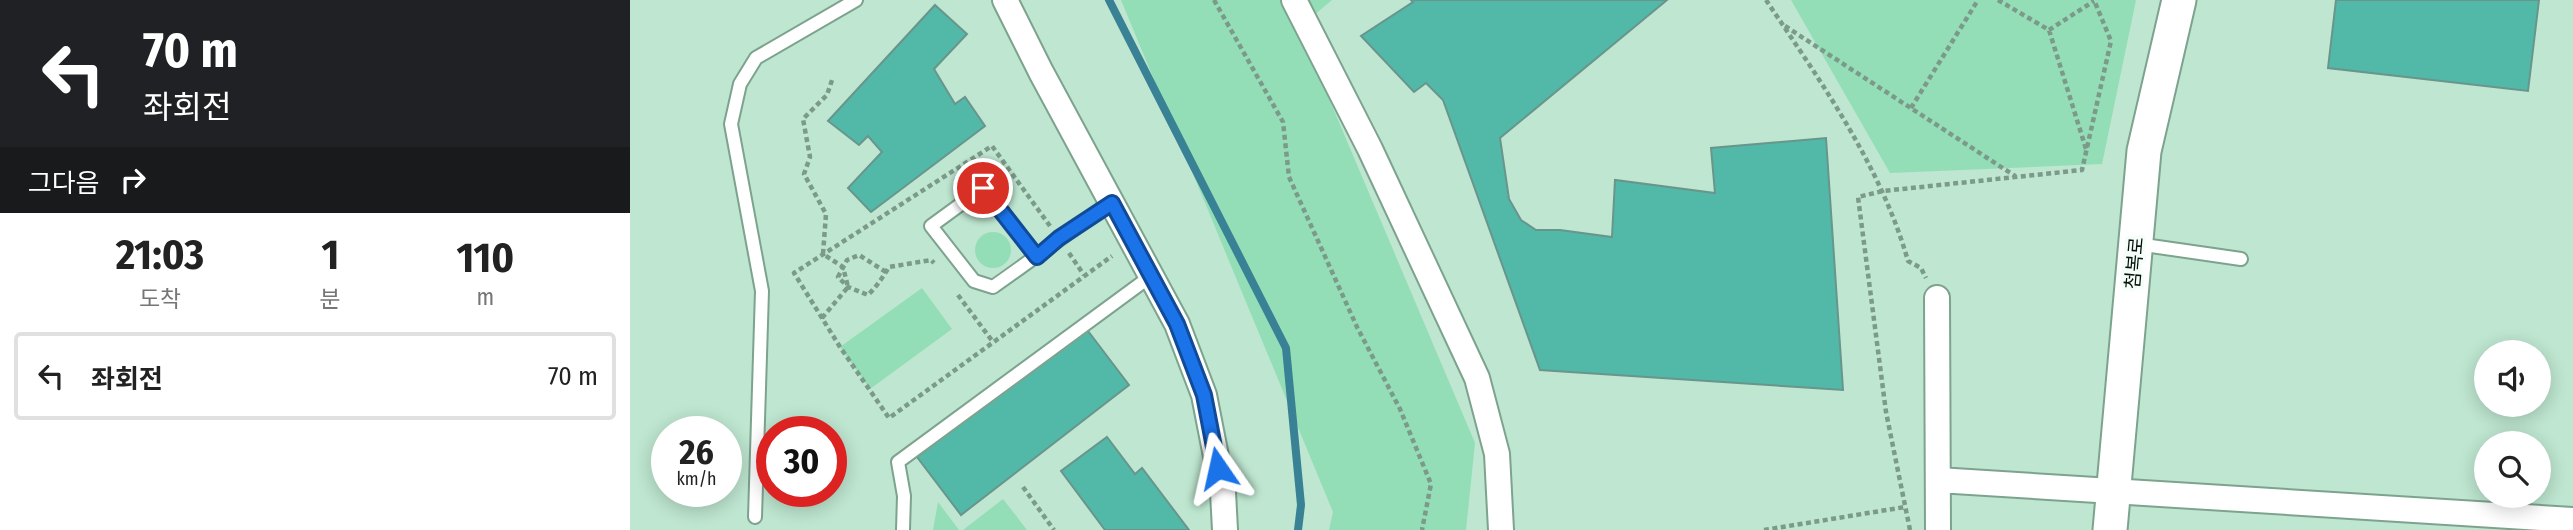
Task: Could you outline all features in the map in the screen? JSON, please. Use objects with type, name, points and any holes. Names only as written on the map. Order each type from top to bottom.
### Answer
[{"type":"street","points":[[1005,0],[1177,324],[1204,395],[1223,492],[1225,530]]},
{"type":"street","points":[[1294,0],[1370,149],[1477,378],[1497,454],[1500,530]]},
{"type":"street","name":"첨복로","points":[[2110,530],[2144,151],[2179,0]]},
{"type":"street","points":[[1937,298],[1938,530]]},
{"type":"street","points":[[1938,480],[2573,520]]},
{"type":"lane","points":[[754,517],[762,291],[732,124],[740,84],[756,58],[856,0]]},
{"type":"lane","points":[[1037,257],[983,188],[931,226],[974,281],[993,287],[1037,257],[1059,238],[1112,203]]},
{"type":"lane","points":[[2136,244],[2241,259]]},
{"type":"lane","points":[[903,530],[904,496],[898,462],[1151,276]]},
{"type":"path","points":[[1214,0],[1283,122],[1289,177],[1357,327],[1400,409],[1431,484],[1422,530]]},
{"type":"path","points":[[1911,108],[1978,0]]},
{"type":"path","points":[[1998,0],[2049,30],[2086,150]]},
{"type":"path","points":[[1910,530],[1886,412],[1858,197],[1883,191],[2082,170],[2111,41],[2094,0],[2049,30]]},
{"type":"path","points":[[1768,1],[1815,74],[1883,191],[1898,224],[1908,261],[1921,268],[1937,298]]},
{"type":"path","points":[[1782,24],[2016,176]]},
{"type":"path","points":[[834,77],[827,95],[803,119],[810,157],[804,174],[826,214],[823,254],[843,267]]},
{"type":"path","points":[[886,272],[859,255],[847,260],[838,277],[848,287],[868,295],[886,272],[889,267],[931,260],[939,270]]},
{"type":"path","points":[[822,318],[848,287]]},
{"type":"path","points":[[954,290],[993,341]]},
{"type":"path","points":[[1023,487],[1054,530]]},
{"type":"path","points":[[1764,530],[1905,507]]},
{"type":"green space","points":[[1121,0],[1332,0],[1299,28],[1475,443],[1466,530],[1329,530],[1333,512]]},
{"type":"green space","points":[[1791,0],[2136,0],[2102,164],[1890,173]]},
{"type":"green space","points":[[993,232],[1006,237],[1011,250],[1006,263],[993,268],[980,263],[975,250],[980,237]]},
{"type":"green space","points":[[922,288],[952,329],[870,389],[840,347]]},
{"type":"green space","points":[[1003,499],[1027,530],[963,530]]},
{"type":"green space","points":[[938,502],[959,530],[933,530]]},
{"type":"building","points":[[1411,0],[1667,0],[1500,138],[1509,199],[1521,220],[1536,230],[1560,230],[1612,237],[1615,180],[1715,193],[1711,148],[1826,138],[1843,390],[1540,370],[1443,100],[1426,83],[1414,92],[1361,36],[1413,2]]},
{"type":"building","points":[[2336,0],[2539,0],[2528,91],[2328,68]]},
{"type":"building","points":[[935,5],[967,34],[934,69],[955,104],[965,97],[985,126],[871,212],[848,188],[882,152],[868,136],[859,145],[828,121]]},
{"type":"building","points":[[1085,327],[1129,385],[961,515],[917,457]]},
{"type":"building","points":[[1107,437],[1135,474],[1142,468],[1189,530],[1105,530],[1061,471]]},
{"type":"waterway","points":[[1109,0],[1286,348],[1301,505],[1298,530]]},
{"type":"route","points":[[983,188],[1037,257],[1059,238],[1112,203],[1177,324],[1204,395],[1218,468]]}]
